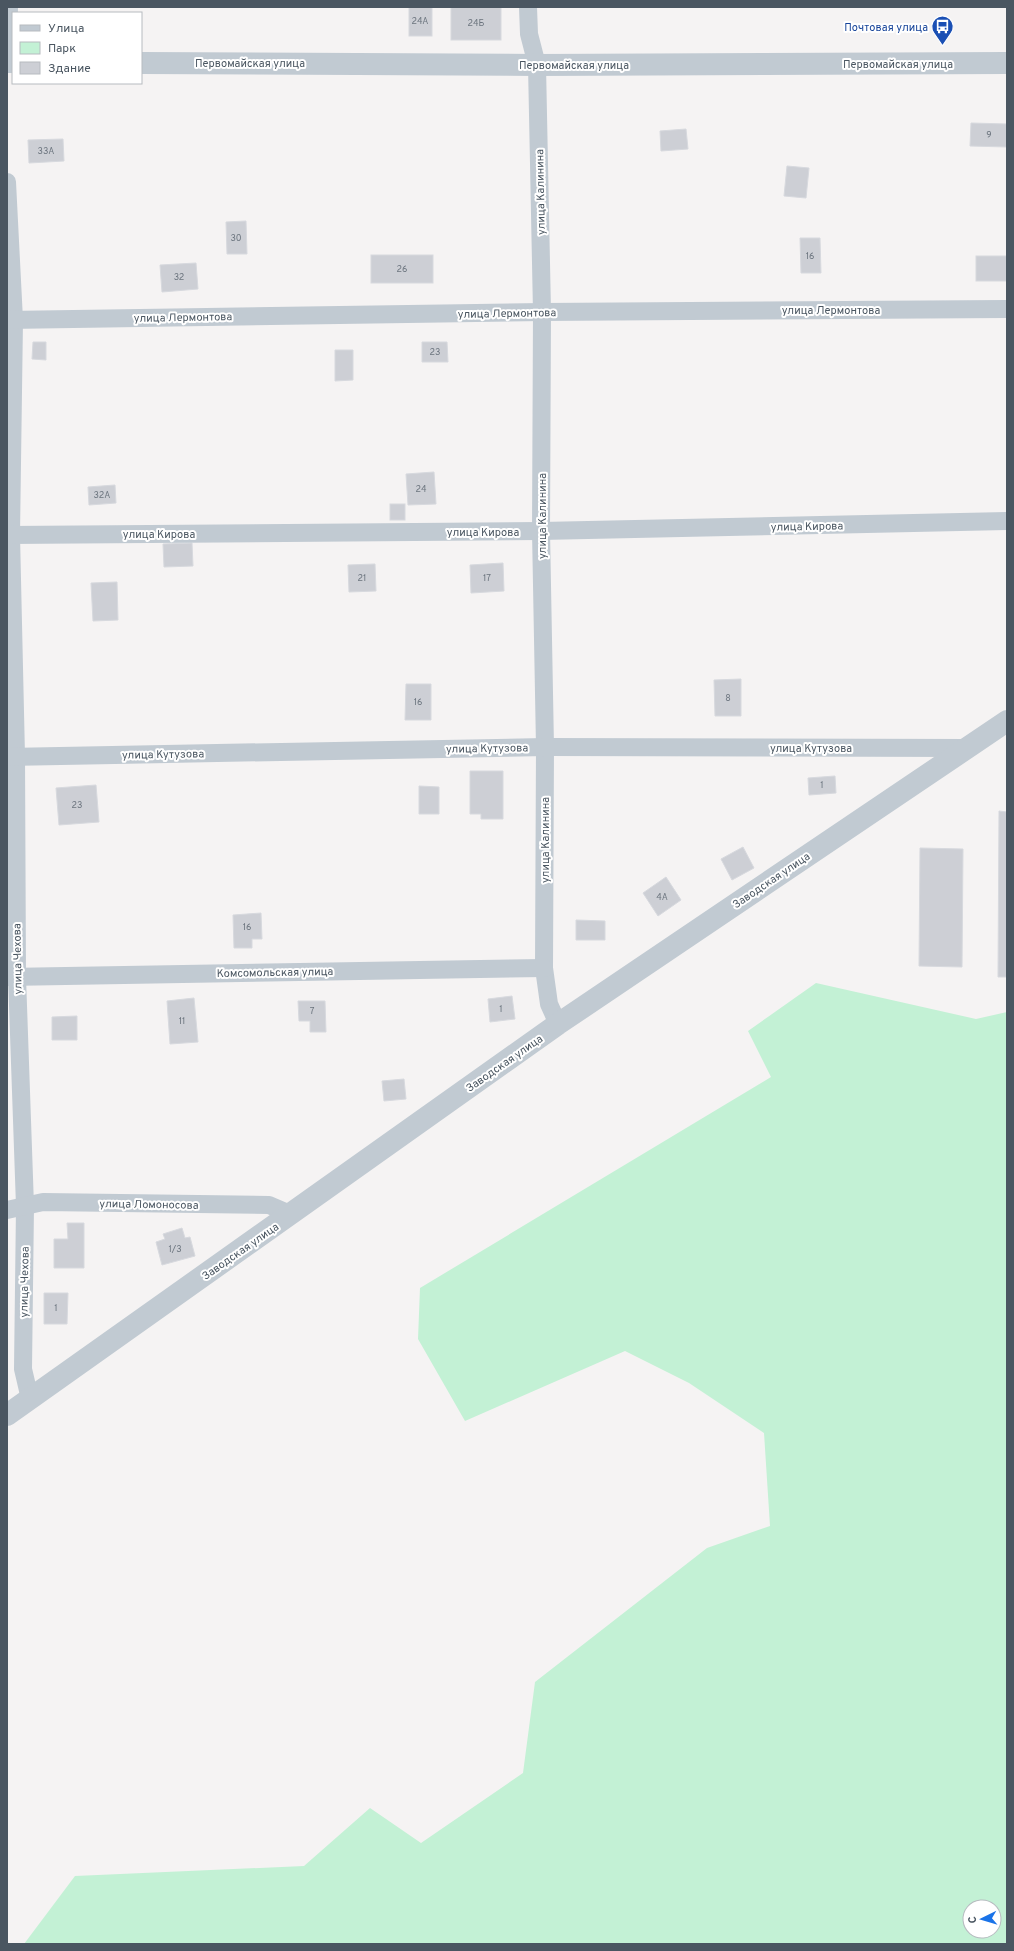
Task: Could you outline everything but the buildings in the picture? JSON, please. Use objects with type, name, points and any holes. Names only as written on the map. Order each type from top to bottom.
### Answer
[{"type":"street","points":[[8,7],[9,62]]},
{"type":"street","name":"улица Калинина","points":[[528,7],[529,34],[537,65],[542,312],[541,531],[545,747],[544,968],[549,1004],[558,1024]]},
{"type":"street","name":"Первомайская улица","points":[[142,63],[537,65],[1007,63]]},
{"type":"street","name":"улица Чехова","points":[[7,182],[11,320],[9,535],[12,756],[12,977],[25,1206],[23,1369],[30,1399]]},
{"type":"street","name":"улица Лермонтова","points":[[11,320],[542,312],[1007,308]]},
{"type":"street","name":"улица Кирова","points":[[9,535],[541,531],[1007,521]]},
{"type":"street","name":"Заводская улица","points":[[7,1415],[558,1024],[1007,721]]},
{"type":"street","name":"улица Кутузова","points":[[12,756],[545,747],[968,748]]},
{"type":"street","name":"Комсомольская улица","points":[[12,977],[544,968]]},
{"type":"street","name":"улица Ломоносова","points":[[7,1210],[43,1202],[269,1205],[290,1214]]},
{"type":"green space","points":[[816,983],[976,1019],[1007,1012],[1007,1944],[24,1944],[75,1876],[304,1866],[370,1808],[421,1843],[523,1773],[535,1682],[707,1548],[770,1526],[764,1433],[689,1383],[625,1351],[465,1421],[418,1339],[420,1288],[771,1077],[748,1031]]},
{"type":"place","name":"Почтовая улица","points":[[943,46]]}]
